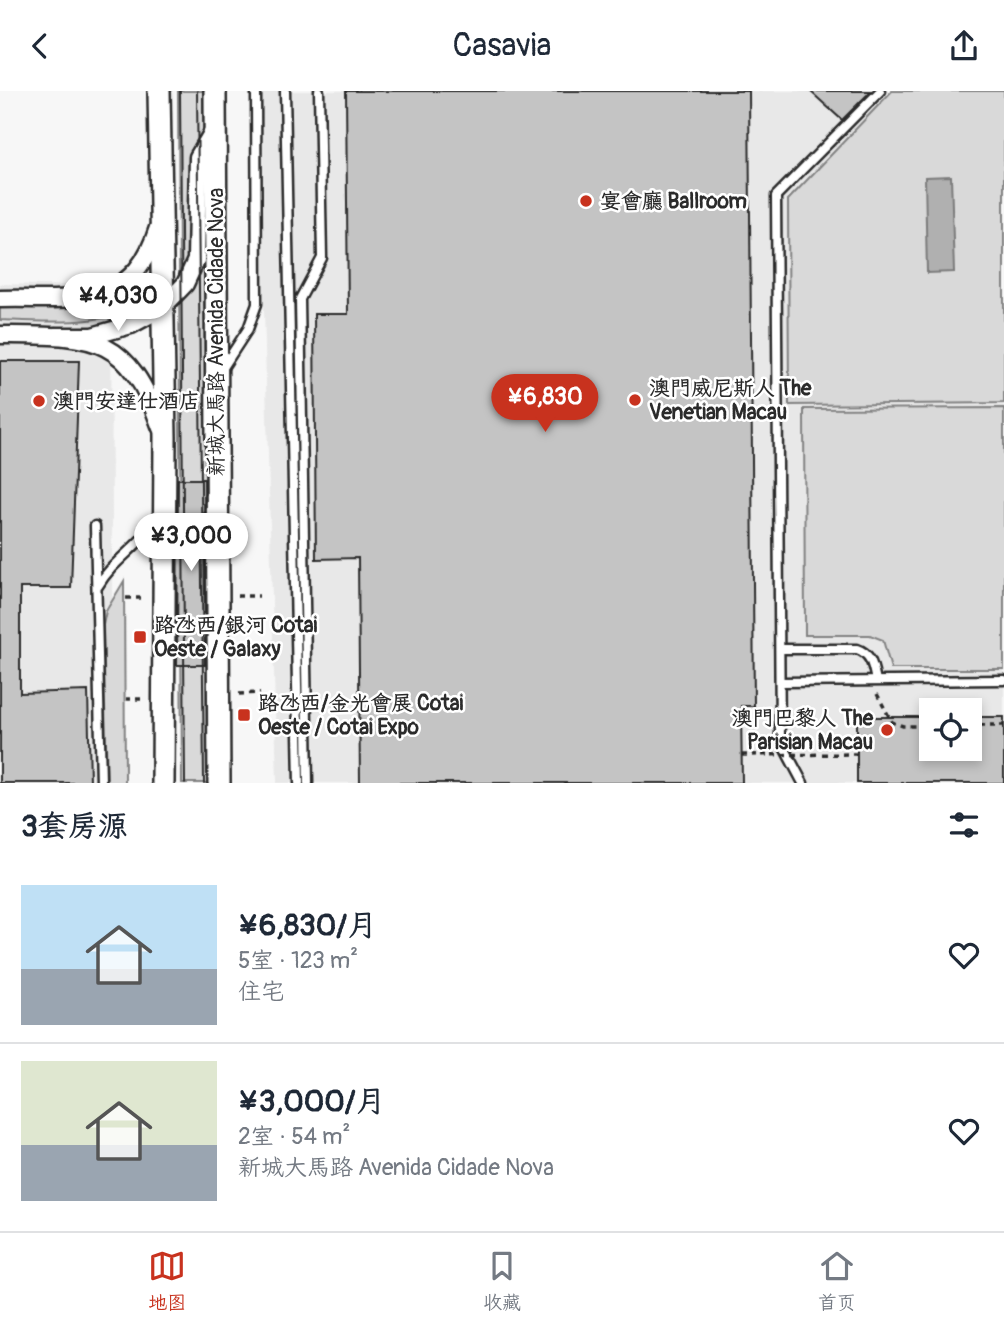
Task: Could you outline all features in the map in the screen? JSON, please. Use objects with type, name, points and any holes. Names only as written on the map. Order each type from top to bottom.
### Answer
[{"type":"main road","points":[[159,91],[164,437],[163,783]]},
{"type":"main road","name":"新城大馬路 Avenida Cidade Nova","points":[[215,91],[219,783]]},
{"type":"street","points":[[0,335],[92,336],[114,332],[151,316],[162,307],[185,284],[196,260],[196,167],[198,157],[215,128]]},
{"type":"street","points":[[0,299],[81,297],[101,295],[116,289],[139,271],[149,253],[160,219]]},
{"type":"street","points":[[55,336],[101,344],[129,365],[149,397],[164,437]]},
{"type":"lane","points":[[217,376],[248,329],[257,304],[256,91]]},
{"type":"lane","points":[[285,91],[299,783]]},
{"type":"lane","points":[[308,783],[300,299],[322,258],[319,91]]},
{"type":"lane","points":[[803,783],[780,740],[776,196],[880,91]]},
{"type":"lane","points":[[97,589],[104,576],[150,529],[163,505]]},
{"type":"lane","points":[[95,526],[101,783]]},
{"type":"lane","points":[[780,649],[857,649],[867,654],[871,660],[876,681]]},
{"type":"lane","points":[[780,682],[1004,680]]},
{"type":"path","points":[[876,681],[876,692],[892,722],[903,726],[919,726]]},
{"type":"path","points":[[982,725],[1004,725]]},
{"type":"path","points":[[742,755],[857,754]]},
{"type":"shaded area","points":[[178,91],[203,91],[207,783],[182,783]]},
{"type":"shaded area","name":"澳門威尼斯人 The Venetian Macau","points":[[258,91],[1004,91],[1004,783],[277,783]]},
{"type":"shaded area","points":[[892,91],[1004,91],[1004,403],[789,405],[788,200]]},
{"type":"shaded area","points":[[951,176],[954,272],[927,273],[925,177]]},
{"type":"shaded area","points":[[111,280],[113,783],[0,783],[0,284],[84,286]]},
{"type":"shaded area","points":[[142,290],[144,294],[135,305],[120,313],[101,318],[56,322],[0,320],[0,305],[89,304]]},
{"type":"shaded area","points":[[1004,408],[1004,669],[891,669],[883,640],[870,635],[805,635],[804,409]]},
{"type":"shaded area","points":[[124,581],[125,783],[107,783],[103,625],[106,611]]},
{"type":"building","points":[[346,91],[749,91],[754,706],[741,706],[742,783],[360,783],[358,558],[316,559],[314,314],[348,314]]},
{"type":"building","points":[[810,91],[871,91],[842,120]]},
{"type":"building","points":[[0,361],[79,361],[71,588],[20,588],[20,693],[88,691],[90,783],[0,783]]},
{"type":"building","points":[[178,479],[204,479],[205,665],[177,665]]},
{"type":"building","name":"澳門巴黎人 The Parisian Macau","points":[[857,717],[919,717],[919,761],[982,761],[982,717],[1004,717],[1004,783],[857,783]]},
{"type":"tram line","points":[[180,91],[185,783]]},
{"type":"tram line","points":[[197,91],[204,783]]},
{"type":"place","name":"宴會廳 Ballroom","points":[[586,201]]},
{"type":"place","name":"澳門威尼斯人 The Venetian Macau","points":[[635,400]]},
{"type":"place","name":"澳門安達仕酒店","points":[[39,401]]},
{"type":"place","name":"路氹西/銀河 Cotai Oeste / Galaxy","points":[[140,637]]},
{"type":"place","name":"路氹西/金光會展 Cotai Oeste / Cotai Expo","points":[[244,715]]},
{"type":"place","name":"澳門巴黎人 The Parisian Macau","points":[[887,730]]}]
